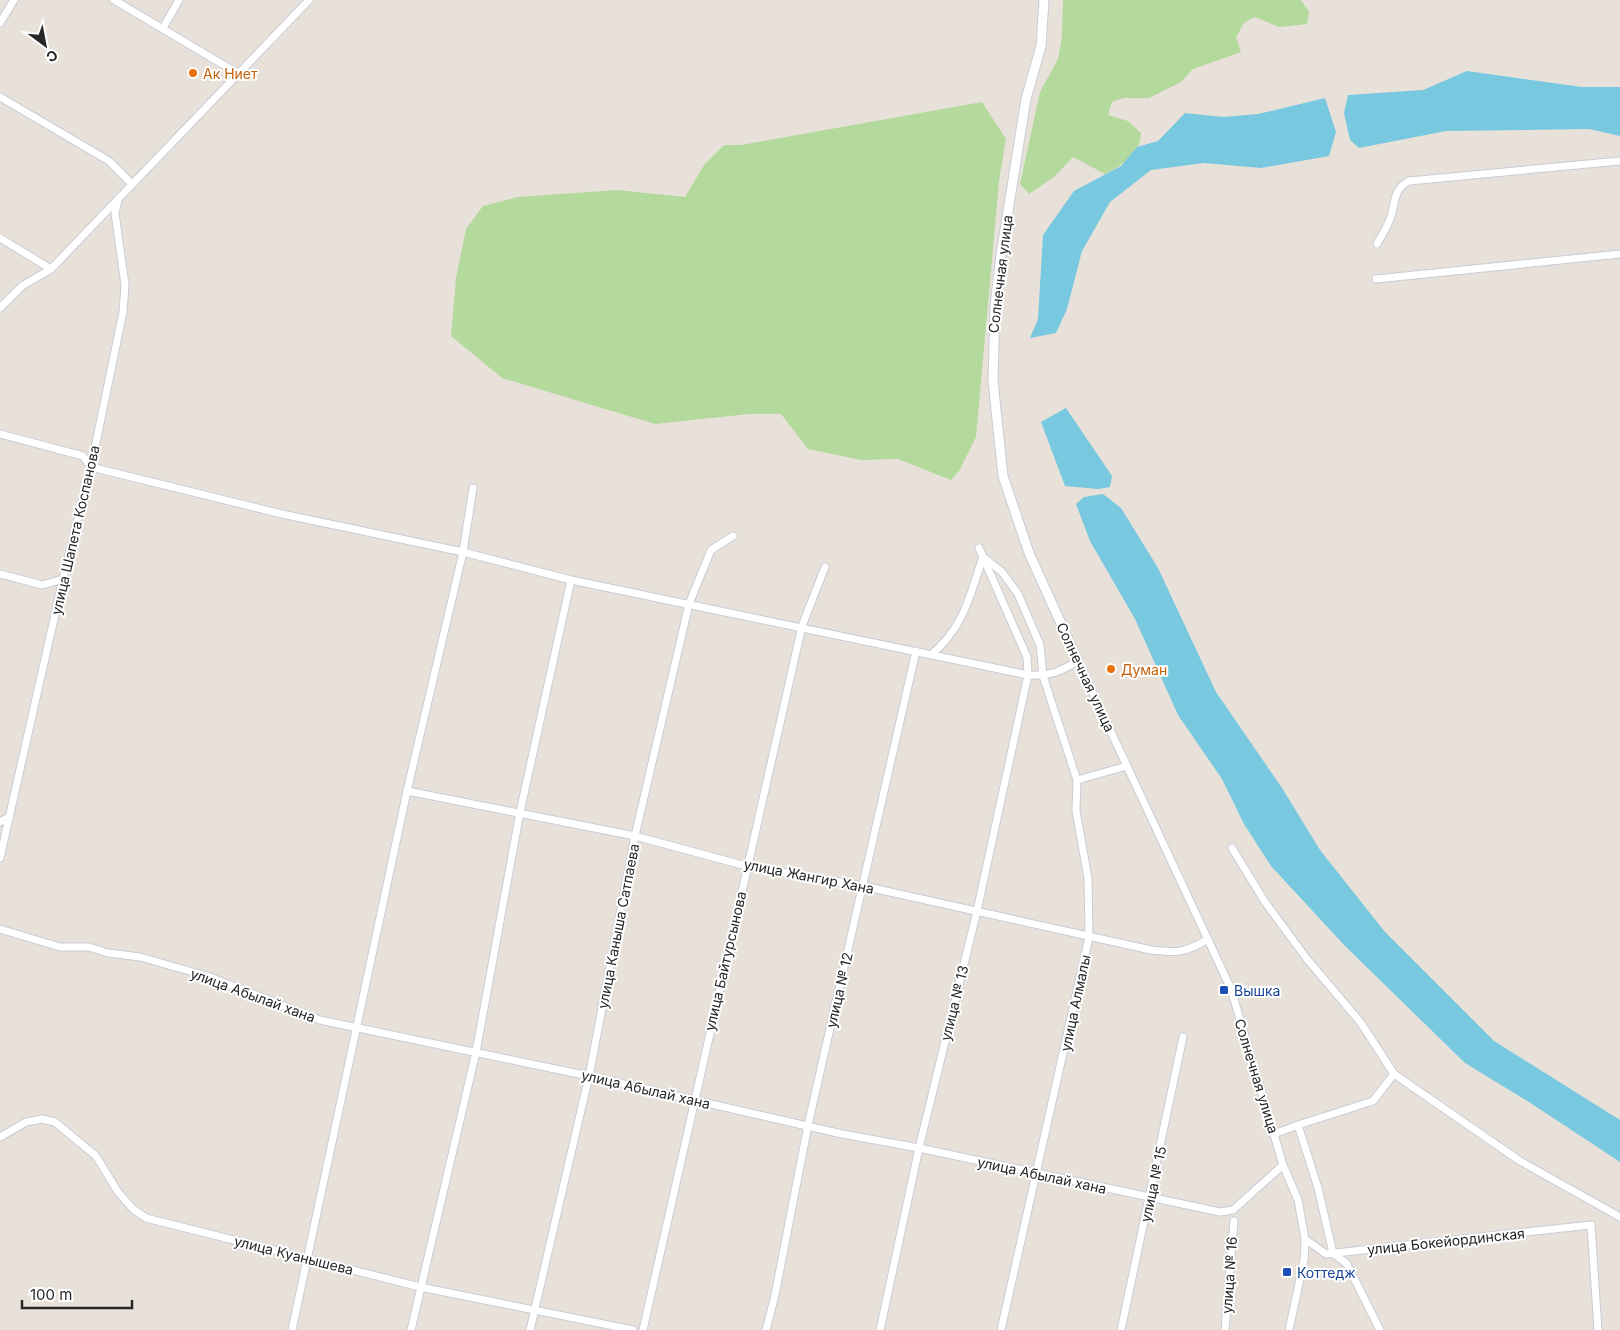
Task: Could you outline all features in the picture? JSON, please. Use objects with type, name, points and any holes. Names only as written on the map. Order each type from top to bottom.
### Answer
[{"type":"street","points":[[0,23],[14,0]]},
{"type":"street","points":[[114,0],[238,74]]},
{"type":"street","points":[[162,28],[179,0]]},
{"type":"street","points":[[0,308],[22,286],[51,270],[309,0]]},
{"type":"street","name":"Солнечная улица","points":[[1044,0],[1041,46],[1026,99],[1001,255],[995,306],[992,381],[1003,476],[1029,553],[1231,989],[1274,1134],[1298,1200],[1305,1240],[1304,1260],[1288,1330]]},
{"type":"street","points":[[0,97],[109,161],[132,184]]},
{"type":"street","points":[[1377,244],[1390,220],[1396,192],[1409,181],[1620,161]]},
{"type":"street","name":"улица Шапета Коспанова","points":[[0,858],[63,578],[91,467],[123,312],[125,285],[115,213],[118,200]]},
{"type":"street","points":[[0,238],[51,270]]},
{"type":"street","points":[[1376,279],[1620,254]]},
{"type":"street","points":[[0,434],[83,456],[91,467],[282,514],[463,552],[571,580],[802,626],[1028,675],[1043,676],[1058,673],[1078,661]]},
{"type":"street","points":[[292,1330],[346,1073],[358,1028],[408,791],[463,552],[473,488]]},
{"type":"street","name":"улица Каныша Сатпаева","points":[[530,1330],[589,1076],[636,836],[689,604],[711,550],[733,536]]},
{"type":"street","points":[[979,548],[1027,656],[1028,675]]},
{"type":"street","points":[[932,654],[947,642],[959,623],[983,557]]},
{"type":"street","name":"улица Алмалы","points":[[983,557],[1002,572],[1018,594],[1040,645],[1043,676],[1077,780],[1076,811],[1088,878],[1089,937],[1038,1175],[1002,1330]]},
{"type":"street","name":"улица Байтурсынова","points":[[643,1330],[746,866],[802,626],[825,567]]},
{"type":"street","points":[[0,574],[42,585],[63,578]]},
{"type":"street","points":[[411,1330],[476,1052],[520,812],[571,580]]},
{"type":"street","name":"улица № 12","points":[[766,1330],[808,1125],[916,651]]},
{"type":"street","name":"улица № 13","points":[[880,1330],[919,1148],[977,912],[1028,675]]},
{"type":"street","points":[[1077,780],[1127,766]]},
{"type":"street","name":"улица Жангир Хана","points":[[408,791],[636,836],[746,866],[863,886],[1089,937],[1176,953],[1188,951],[1208,939]]},
{"type":"street","points":[[0,822],[9,817]]},
{"type":"street","points":[[1232,848],[1265,902],[1307,960],[1361,1023],[1394,1074],[1520,1160],[1620,1217]]},
{"type":"street","name":"улица Абылай хана","points":[[0,929],[60,947],[89,947],[108,953],[140,957],[207,976],[320,1020],[589,1076],[842,1134],[919,1148],[1038,1175],[1220,1212],[1233,1210],[1284,1165]]},
{"type":"street","name":"улица № 15","points":[[1121,1330],[1183,1037]]},
{"type":"street","points":[[1274,1134],[1373,1101],[1394,1074]]},
{"type":"street","name":"улица Куанышева","points":[[0,1136],[26,1122],[42,1119],[55,1122],[96,1156],[118,1192],[133,1209],[146,1218],[420,1287],[633,1330]]},
{"type":"street","points":[[1298,1125],[1318,1188],[1333,1253],[1347,1264],[1380,1330]]},
{"type":"street","name":"улица № 16","points":[[1225,1330],[1234,1221]]},
{"type":"street","name":"улица Бокейординская","points":[[1305,1240],[1326,1254],[1592,1225],[1598,1330]]},
{"type":"green space","points":[[1063,0],[1301,0],[1309,12],[1307,24],[1279,27],[1255,17],[1244,23],[1236,37],[1241,52],[1193,69],[1181,82],[1149,98],[1124,98],[1112,102],[1108,115],[1128,121],[1141,133],[1138,147],[1134,153],[1123,163],[1105,174],[1073,157],[1054,177],[1029,194],[1020,184],[1040,92],[1058,59],[1062,36]]},
{"type":"green space","points":[[982,102],[1006,139],[999,181],[976,437],[959,471],[951,480],[898,459],[861,460],[808,449],[781,414],[749,414],[655,424],[502,378],[451,336],[456,278],[466,229],[483,206],[518,197],[617,190],[685,197],[704,165],[724,145],[741,145]]},
{"type":"water","points":[[1467,71],[1582,87],[1620,87],[1620,136],[1589,129],[1446,131],[1359,148],[1350,140],[1344,113],[1348,95],[1423,90]]},
{"type":"water","points":[[1325,98],[1336,132],[1329,156],[1261,168],[1204,163],[1151,170],[1110,202],[1082,251],[1067,309],[1056,333],[1030,338],[1038,319],[1043,235],[1074,191],[1121,166],[1137,147],[1158,141],[1185,113],[1223,117],[1258,114]]},
{"type":"water","points":[[1066,408],[1112,476],[1110,487],[1098,489],[1065,486],[1041,422]]},
{"type":"water","points":[[1103,494],[1121,508],[1158,568],[1216,692],[1282,788],[1320,850],[1385,932],[1494,1041],[1620,1120],[1620,1162],[1532,1104],[1465,1063],[1345,946],[1271,866],[1244,824],[1222,779],[1178,715],[1135,619],[1090,541],[1076,504],[1084,497]]},
{"type":"place","name":"Ак Ниет","points":[[193,73]]},
{"type":"place","name":"Думан","points":[[1111,669]]},
{"type":"place","name":"Вышка","points":[[1224,990]]},
{"type":"place","name":"Коттедж","points":[[1287,1272]]}]
